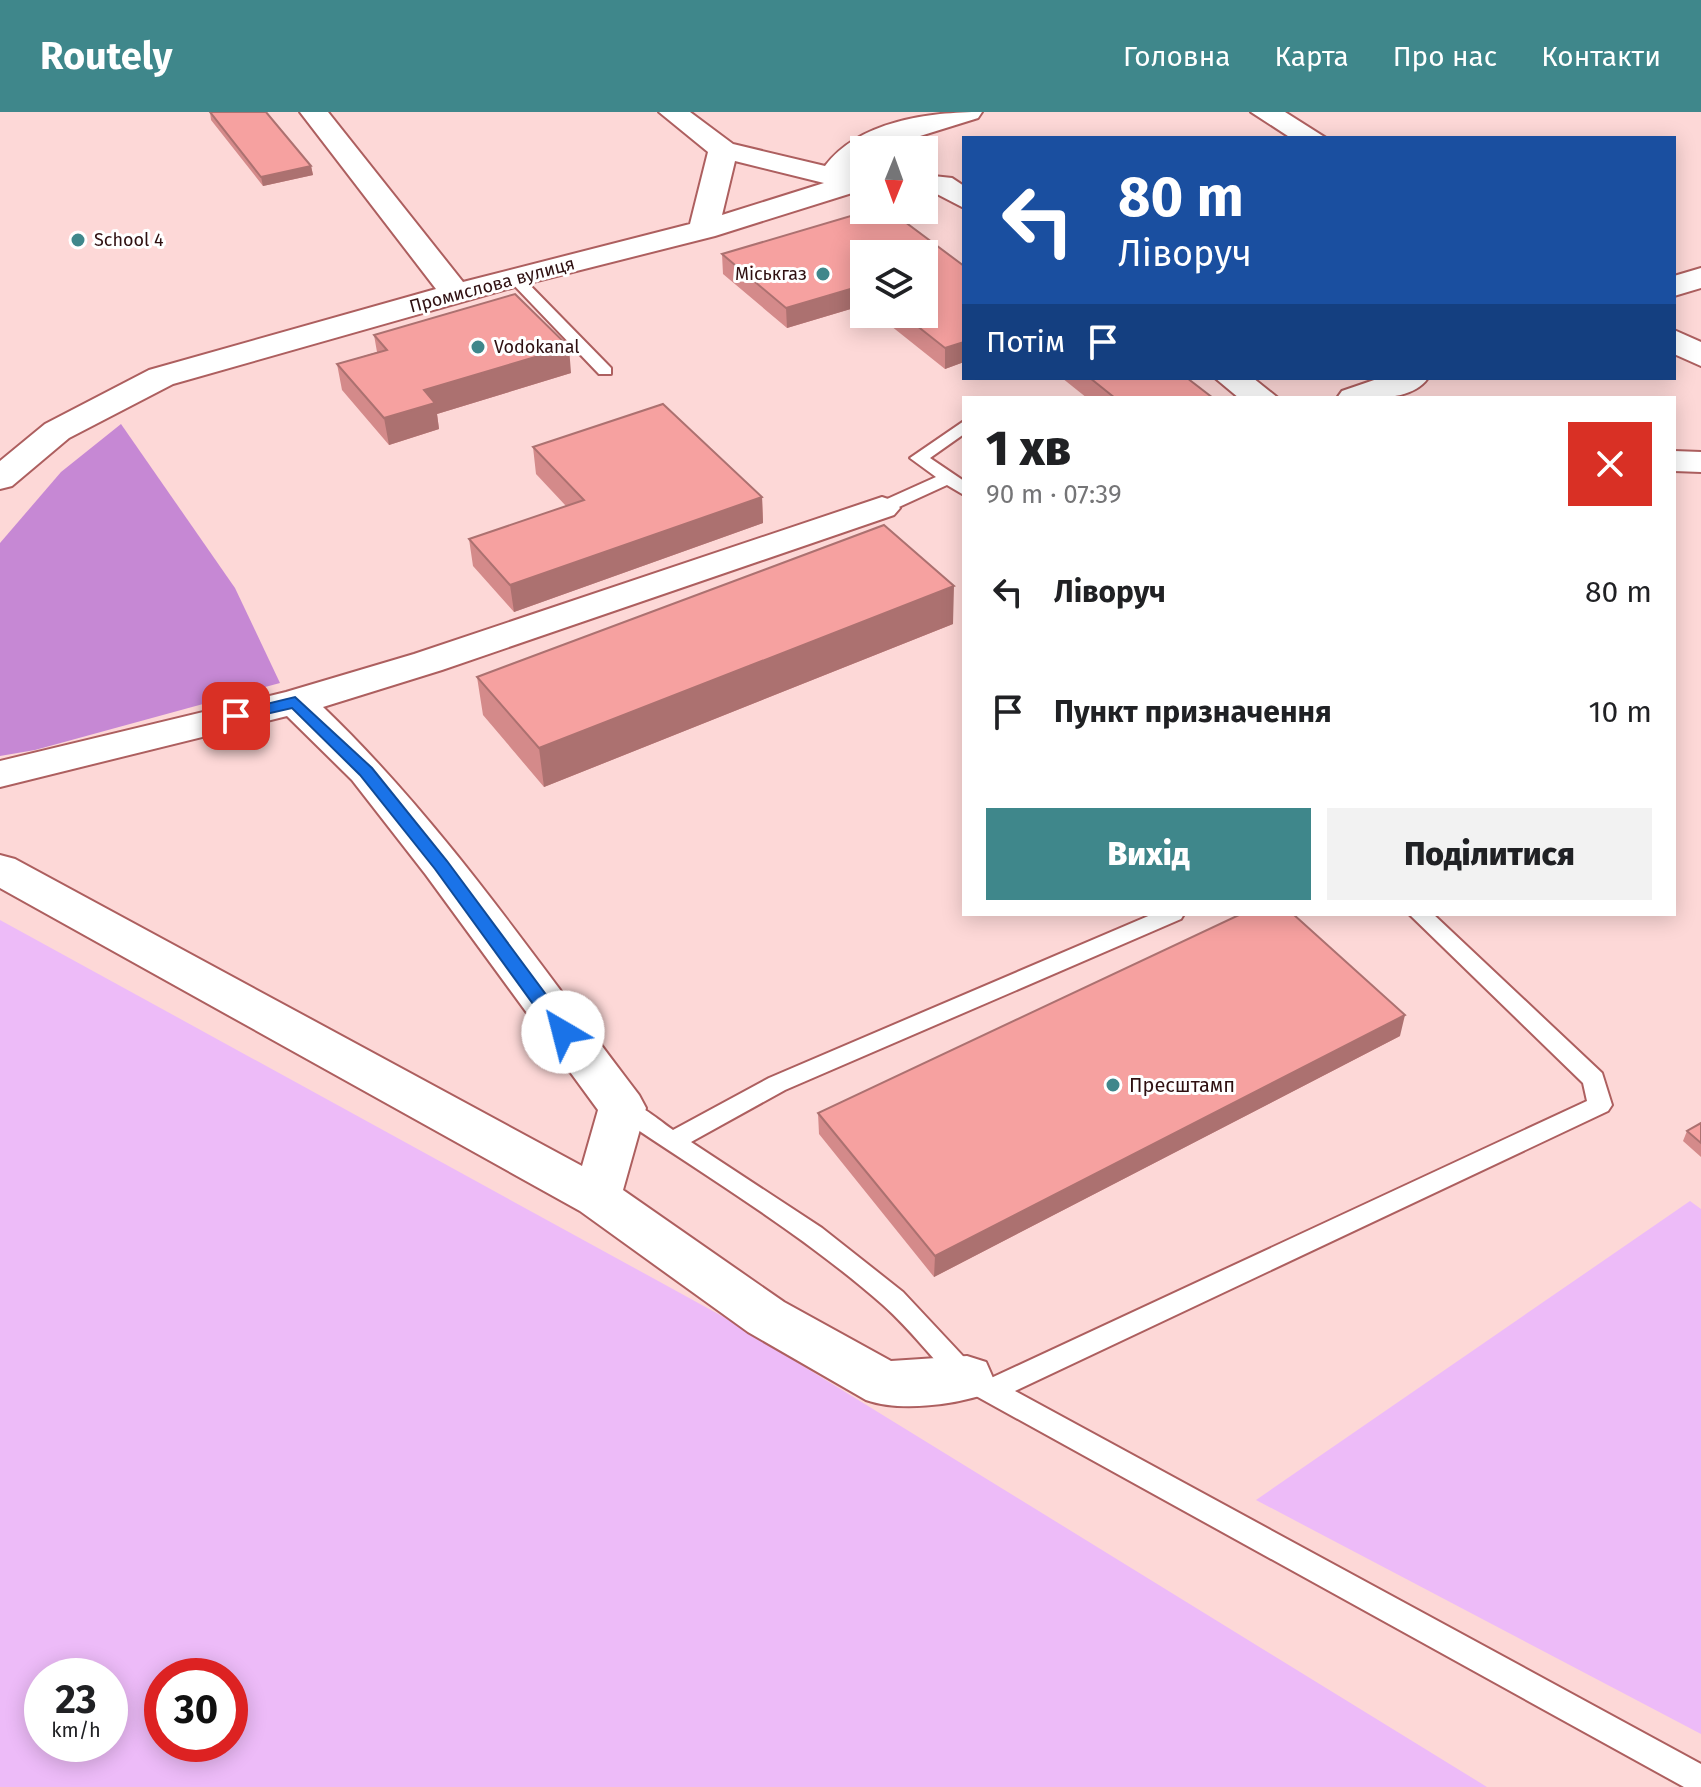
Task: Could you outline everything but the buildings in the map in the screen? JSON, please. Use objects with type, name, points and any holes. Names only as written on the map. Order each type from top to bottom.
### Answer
[{"type":"street","points":[[314,112],[456,294]]},
{"type":"street","points":[[673,112],[723,150],[850,181]]},
{"type":"street","points":[[886,136],[968,112]]},
{"type":"street","points":[[1265,112],[1308,136]]},
{"type":"street","points":[[704,230],[723,150]]},
{"type":"street","points":[[850,158],[838,168],[850,177]]},
{"type":"street","name":"Промислова вулиця","points":[[0,479],[57,431],[161,377],[514,277],[704,230],[850,184]]},
{"type":"street","points":[[938,184],[962,198]]},
{"type":"street","points":[[1676,286],[1701,277]]},
{"type":"street","points":[[1676,341],[1701,356]]},
{"type":"street","points":[[1234,380],[1258,396]]},
{"type":"street","points":[[1360,396],[1406,380]]},
{"type":"street","points":[[1676,461],[1701,462]]},
{"type":"street","points":[[0,774],[295,702],[443,657],[882,508]]},
{"type":"street","points":[[295,702],[375,783],[622,1108],[597,1197]]},
{"type":"street","points":[[0,869],[597,1197],[766,1317],[885,1384],[979,1385]]},
{"type":"lane","points":[[514,277],[605,371]]},
{"type":"lane","points":[[962,427],[919,458],[962,488]]},
{"type":"lane","points":[[882,508],[949,478]]},
{"type":"lane","points":[[671,1142],[777,1084],[1168,916]]},
{"type":"lane","points":[[979,1385],[1600,1105],[1594,1079],[1422,916]]},
{"type":"lane","points":[[622,1108],[813,1235],[883,1289],[979,1385],[1701,1780]]},
{"type":"shaded area","points":[[121,424],[235,588],[280,683],[35,750],[0,756],[0,543],[61,472]]},
{"type":"shaded area","points":[[0,920],[722,1316],[1487,1787],[0,1787]]},
{"type":"shaded area","points":[[1690,1201],[1701,1209],[1701,1734],[1256,1500]]},
{"type":"place","name":"School 4","points":[[78,240]]},
{"type":"place","name":"Міськгаз","points":[[823,274]]},
{"type":"place","name":"Vodokanal","points":[[478,347]]},
{"type":"place","name":"Пресштамп","points":[[1113,1085]]},
{"type":"route","points":[[236,716],[295,702],[366,771],[441,865],[563,1032]]}]
